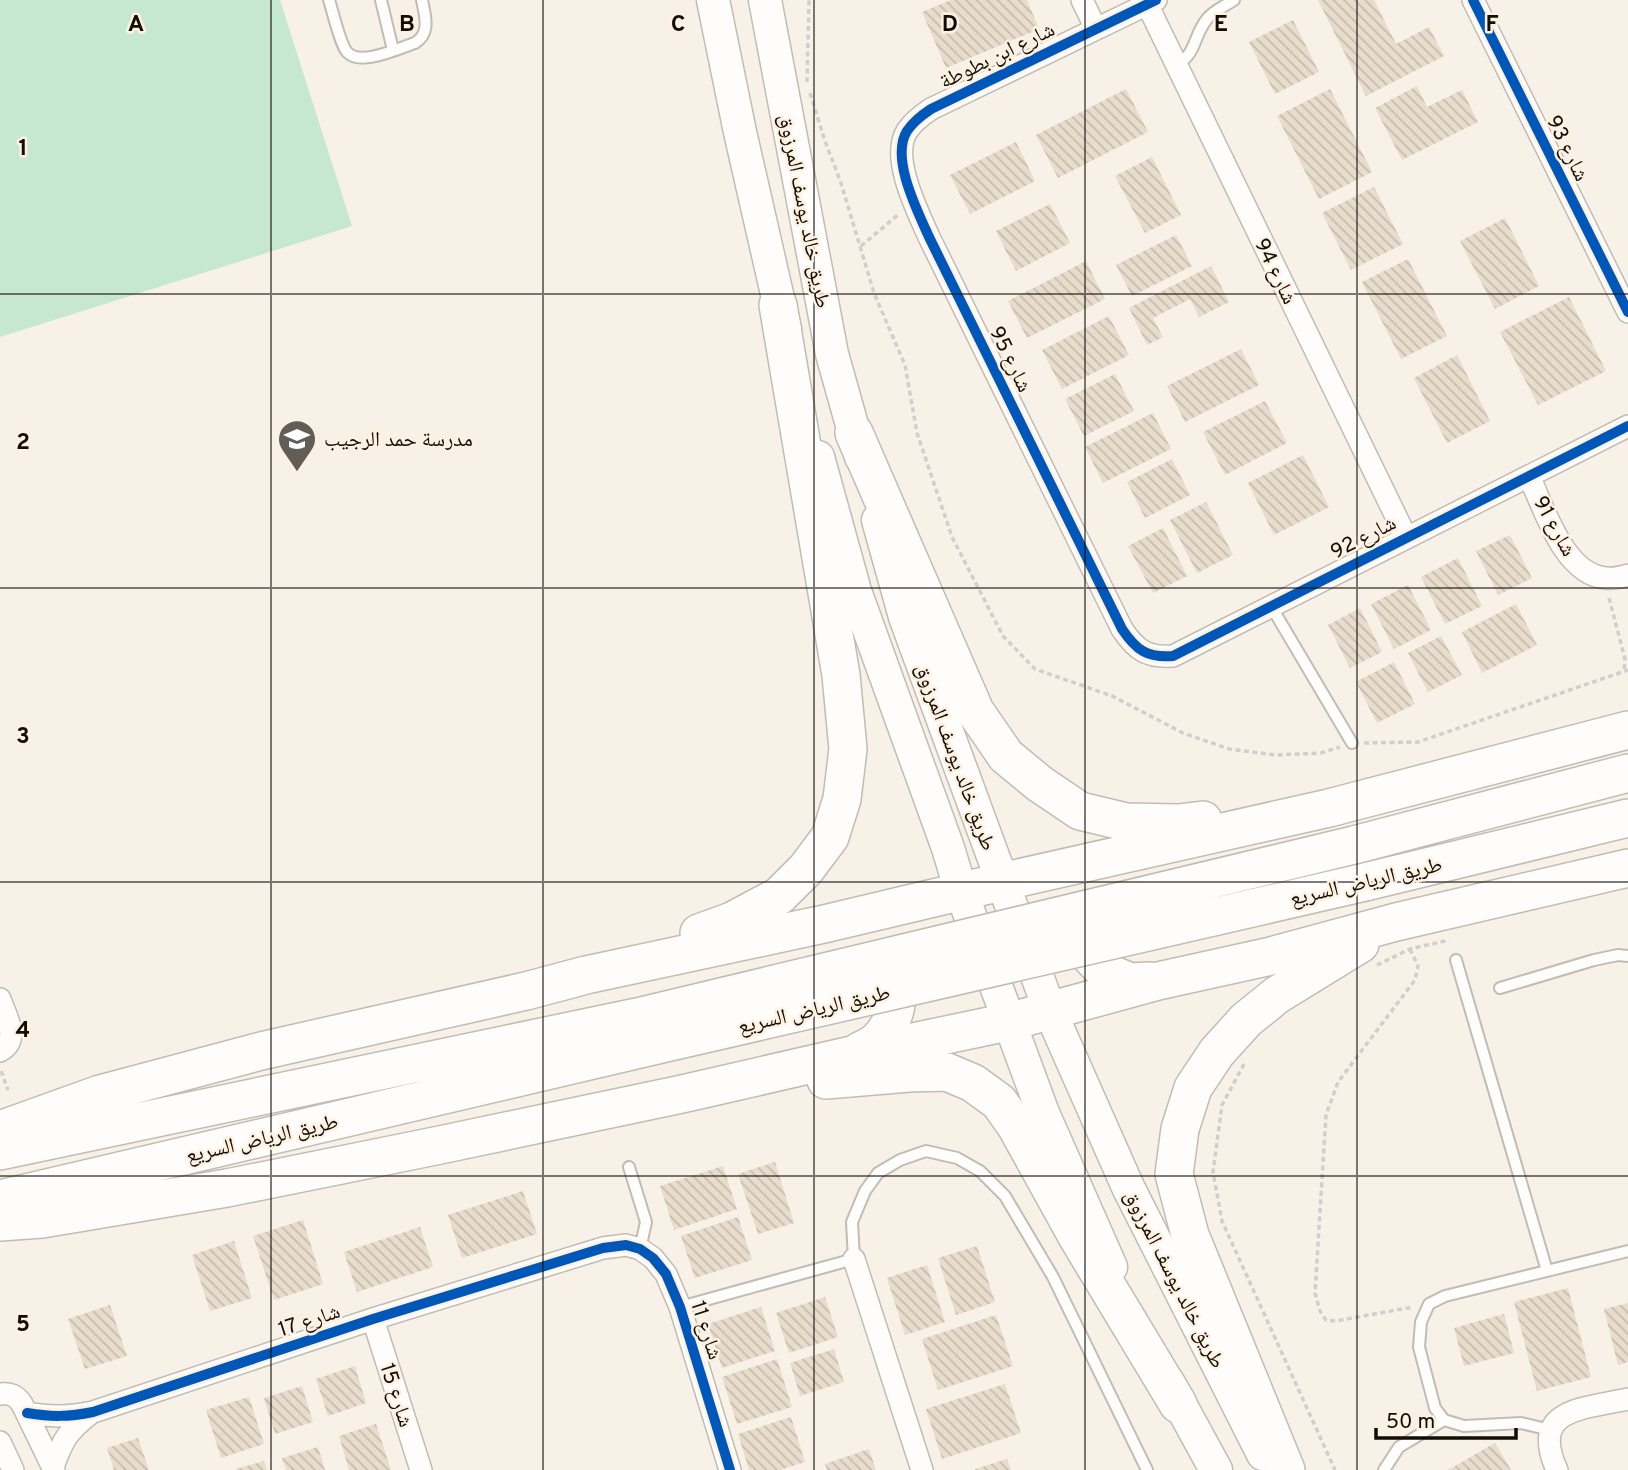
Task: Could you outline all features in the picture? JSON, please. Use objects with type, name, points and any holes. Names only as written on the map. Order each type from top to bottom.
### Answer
[{"type":"highway","points":[[586,975],[732,921],[779,897],[806,869],[830,837],[842,799],[848,749],[841,675],[778,305]]},
{"type":"highway","points":[[854,433],[975,712],[1006,756],[1040,784],[1080,811],[1126,822],[1178,823],[1329,808]]},
{"type":"highway","points":[[0,1130],[100,1094],[234,1058],[586,975],[824,924],[1329,808],[1628,730]]},
{"type":"highway","name":"طريق الرياض السريع","points":[[0,1199],[1628,773]]},
{"type":"highway","name":"طريق الرياض السريع","points":[[0,1150],[651,1030],[1365,882],[1628,818]]},
{"type":"highway","points":[[1118,856],[1094,872],[1080,896],[1076,924],[1085,951],[1104,971],[1130,982],[1158,981]]},
{"type":"highway","points":[[0,1222],[42,1219],[227,1188],[682,1094],[1008,1022],[1158,981],[1271,956],[1403,936],[1628,868]]},
{"type":"highway","points":[[824,924],[848,926],[870,936],[887,953],[896,975],[898,999],[891,1022],[877,1041],[856,1054]]},
{"type":"highway","points":[[1286,1470],[1190,1235],[1174,1174],[1180,1129],[1193,1088],[1217,1052],[1247,1020],[1277,995],[1403,936]]},
{"type":"highway","points":[[682,1094],[909,1073],[947,1072],[974,1083],[999,1102],[1016,1126],[1078,1238],[1178,1404]]},
{"type":"main road","name":"طريق خالد يوسف المرزوق","points":[[713,0],[778,305],[855,591],[1008,1022],[1043,1112],[1120,1287],[1178,1404],[1216,1470]]},
{"type":"main road","name":"طريق خالد يوسف المرزوق","points":[[765,0],[832,354],[905,617],[1050,1011],[1128,1188],[1273,1470]]},
{"type":"street","points":[[1082,0],[1096,29]]},
{"type":"street","name":"شارع 93","points":[[1473,0],[1628,312]]},
{"type":"street","name":"شارع ابن بطوطة","points":[[931,108],[1151,2]]},
{"type":"street","name":"شارع 94","points":[[1151,2],[1176,65],[1406,537]]},
{"type":"street","name":"شارع 95","points":[[931,108],[905,133],[902,153],[914,202],[1122,629]]},
{"type":"street","name":"شارع 92","points":[[1122,629],[1133,645],[1147,653],[1160,657],[1173,656],[1628,426]]},
{"type":"street","name":"شارع 91","points":[[1529,475],[1564,550],[1574,562],[1604,578]]},
{"type":"street","points":[[1604,578],[1628,575]]},
{"type":"street","points":[[0,999],[12,1032],[10,1042],[0,1052]]},
{"type":"street","name":"شارع 17","points":[[27,1413],[69,1417],[93,1412],[373,1319],[603,1248],[626,1245],[640,1248]]},
{"type":"street","name":"شارع 11","points":[[640,1248],[653,1258],[666,1274],[680,1307],[730,1470]]},
{"type":"street","points":[[854,1259],[922,1470]]},
{"type":"street","name":"شارع 15","points":[[373,1319],[421,1470]]},
{"type":"street","points":[[0,1394],[8,1393],[17,1397],[53,1468]]},
{"type":"street","points":[[1558,1470],[1549,1451],[1550,1430],[1554,1424],[1562,1416],[1577,1410],[1628,1399]]},
{"type":"street","name":"شارع 17","points":[[53,1468],[62,1442],[74,1426],[93,1412]]},
{"type":"street","points":[[0,1442],[13,1470]]},
{"type":"lane","points":[[329,0],[343,45],[352,56],[362,59],[415,43],[424,36],[426,26],[422,0]]},
{"type":"lane","points":[[381,0],[393,50]]},
{"type":"lane","points":[[1176,65],[1191,53],[1207,19],[1234,0]]},
{"type":"lane","points":[[1271,606],[1352,743]]},
{"type":"lane","points":[[1500,988],[1594,960],[1618,955],[1628,956]]},
{"type":"lane","points":[[1456,960],[1547,1271]]},
{"type":"lane","points":[[680,1307],[854,1259],[852,1222],[865,1191],[878,1173],[900,1160],[926,1151],[957,1158],[980,1171],[1005,1196],[1053,1277],[1147,1470]]},
{"type":"lane","points":[[629,1167],[646,1222],[640,1248]]},
{"type":"lane","points":[[1550,1430],[1521,1423],[1464,1426],[1444,1420],[1435,1408],[1419,1347],[1421,1322],[1429,1304],[1445,1296],[1628,1251]]},
{"type":"lane","points":[[1384,1470],[1399,1447],[1444,1420]]},
{"type":"path","points":[[809,0],[807,83],[874,293],[905,365],[917,433],[952,537],[1003,636],[1035,669],[1112,696],[1183,733],[1229,749],[1276,755],[1321,753],[1352,743],[1418,742],[1626,670],[1604,578]]},
{"type":"path","points":[[861,246],[914,202]]},
{"type":"path","points":[[1403,936],[1449,940]]},
{"type":"path","points":[[1374,967],[1403,936]]},
{"type":"path","points":[[1403,936],[1418,966],[1415,980],[1338,1082],[1326,1115],[1315,1293],[1320,1311],[1326,1320],[1336,1321],[1429,1304]]},
{"type":"path","points":[[1247,1059],[1222,1105],[1213,1172],[1222,1221],[1335,1470]]},
{"type":"path","points":[[0,1069],[8,1090]]},
{"type":"green space","points":[[0,0],[280,0],[352,226],[0,337]]},
{"type":"building","points":[[951,0],[1027,0],[1039,29],[946,68],[922,12]]},
{"type":"building","points":[[1318,0],[1374,0],[1396,44],[1429,27],[1444,56],[1366,96]]},
{"type":"building","points":[[1293,20],[1319,72],[1275,94],[1249,42]]},
{"type":"building","points":[[1417,86],[1427,107],[1462,90],[1478,122],[1402,160],[1375,108]]},
{"type":"building","points":[[1126,89],[1148,132],[1058,178],[1036,135]]},
{"type":"building","points":[[1330,89],[1372,172],[1319,199],[1277,116]]},
{"type":"building","points":[[1016,142],[1035,181],[970,214],[950,175]]},
{"type":"building","points":[[1152,157],[1181,215],[1145,233],[1115,176]]},
{"type":"building","points":[[1374,187],[1403,244],[1351,270],[1322,213]]},
{"type":"building","points":[[1050,204],[1070,243],[1016,271],[996,231]]},
{"type":"building","points":[[1505,218],[1539,286],[1495,309],[1460,241]]},
{"type":"building","points":[[1176,235],[1192,266],[1132,296],[1116,265]]},
{"type":"building","points":[[1408,259],[1447,336],[1401,359],[1362,282]]},
{"type":"building","points":[[1086,261],[1105,299],[1027,338],[1008,301]]},
{"type":"building","points":[[1211,266],[1229,302],[1199,317],[1190,299],[1153,318],[1163,337],[1147,345],[1129,308]]},
{"type":"building","points":[[1569,297],[1606,371],[1538,405],[1500,332]]},
{"type":"building","points":[[1109,316],[1129,355],[1062,389],[1042,350]]},
{"type":"building","points":[[1241,349],[1259,385],[1185,422],[1167,386]]},
{"type":"building","points":[[1457,355],[1490,421],[1447,443],[1414,378]]},
{"type":"building","points":[[1115,374],[1134,411],[1084,436],[1065,399]]},
{"type":"building","points":[[1265,401],[1287,443],[1225,475],[1203,432]]},
{"type":"building","points":[[1153,413],[1171,449],[1103,483],[1085,447]]},
{"type":"building","points":[[1303,455],[1329,507],[1274,535],[1248,483]]},
{"type":"building","points":[[1172,459],[1190,495],[1145,518],[1127,482]]},
{"type":"building","points":[[1206,502],[1233,555],[1197,573],[1170,520]]},
{"type":"building","points":[[1163,528],[1187,576],[1153,593],[1128,546]]},
{"type":"building","points":[[1510,535],[1532,578],[1498,595],[1476,551]]},
{"type":"building","points":[[1458,558],[1482,606],[1445,624],[1421,577]]},
{"type":"building","points":[[1408,585],[1431,630],[1394,649],[1371,604]]},
{"type":"building","points":[[1516,604],[1537,645],[1482,673],[1462,632]]},
{"type":"building","points":[[1360,608],[1382,652],[1350,668],[1328,625]]},
{"type":"building","points":[[1441,636],[1462,675],[1428,692],[1408,653]]},
{"type":"building","points":[[1394,662],[1415,704],[1377,723],[1356,682]]},
{"type":"building","points":[[775,1162],[794,1223],[758,1234],[738,1174]]},
{"type":"building","points":[[723,1166],[737,1209],[674,1230],[660,1186]]},
{"type":"building","points":[[523,1191],[537,1234],[462,1258],[448,1215]]},
{"type":"building","points":[[738,1217],[752,1260],[695,1278],[681,1236]]},
{"type":"building","points":[[303,1220],[323,1284],[274,1300],[253,1236]]},
{"type":"building","points":[[420,1227],[433,1267],[357,1292],[344,1252]]},
{"type":"building","points":[[234,1241],[252,1298],[210,1311],[192,1255]]},
{"type":"building","points":[[977,1246],[995,1302],[956,1315],[938,1258]]},
{"type":"building","points":[[927,1265],[945,1322],[905,1335],[887,1278]]},
{"type":"building","points":[[1568,1288],[1591,1377],[1537,1391],[1514,1302]]},
{"type":"building","points":[[825,1297],[838,1337],[789,1353],[776,1313]]},
{"type":"building","points":[[1628,1303],[1628,1362],[1618,1365],[1604,1309]]},
{"type":"building","points":[[110,1305],[127,1356],[85,1369],[68,1319]]},
{"type":"building","points":[[761,1307],[775,1351],[722,1368],[708,1324]]},
{"type":"building","points":[[1504,1314],[1514,1353],[1464,1366],[1454,1328]]},
{"type":"building","points":[[996,1315],[1013,1366],[938,1390],[922,1339]]},
{"type":"building","points":[[834,1349],[844,1382],[800,1396],[790,1363]]},
{"type":"building","points":[[777,1359],[792,1407],[737,1424],[722,1377]]},
{"type":"building","points":[[355,1366],[366,1403],[328,1416],[316,1379]]},
{"type":"building","points":[[1005,1384],[1021,1433],[942,1459],[926,1409]]},
{"type":"building","points":[[302,1386],[313,1422],[275,1434],[264,1398]]},
{"type":"building","points":[[249,1397],[264,1444],[221,1458],[206,1410]]},
{"type":"building","points":[[791,1417],[805,1462],[780,1470],[749,1470],[738,1434]]},
{"type":"building","points":[[376,1424],[391,1470],[349,1470],[339,1436]]},
{"type":"building","points":[[138,1438],[149,1470],[114,1470],[107,1448]]},
{"type":"building","points":[[1495,1443],[1511,1470],[1448,1470]]},
{"type":"building","points":[[318,1447],[325,1470],[286,1470],[282,1458]]},
{"type":"building","points":[[869,1449],[876,1470],[827,1470],[825,1464]]},
{"type":"building","points":[[1007,1459],[1011,1470],[975,1470],[975,1469]]},
{"type":"building","points":[[264,1461],[267,1470],[236,1470],[236,1469]]},
{"type":"cycle path","points":[[1156,0],[931,109],[907,131],[902,155],[908,185],[929,237],[1122,629],[1137,647],[1156,656],[1173,656],[1628,426]]},
{"type":"cycle path","points":[[1473,0],[1628,312]]},
{"type":"cycle path","points":[[27,1413],[60,1416],[93,1412],[373,1319],[603,1248],[626,1245],[640,1249],[653,1258],[666,1274],[680,1307],[730,1470]]},
{"type":"place","name":"مدرسة حمد الرجيب","points":[[297,473]]}]
